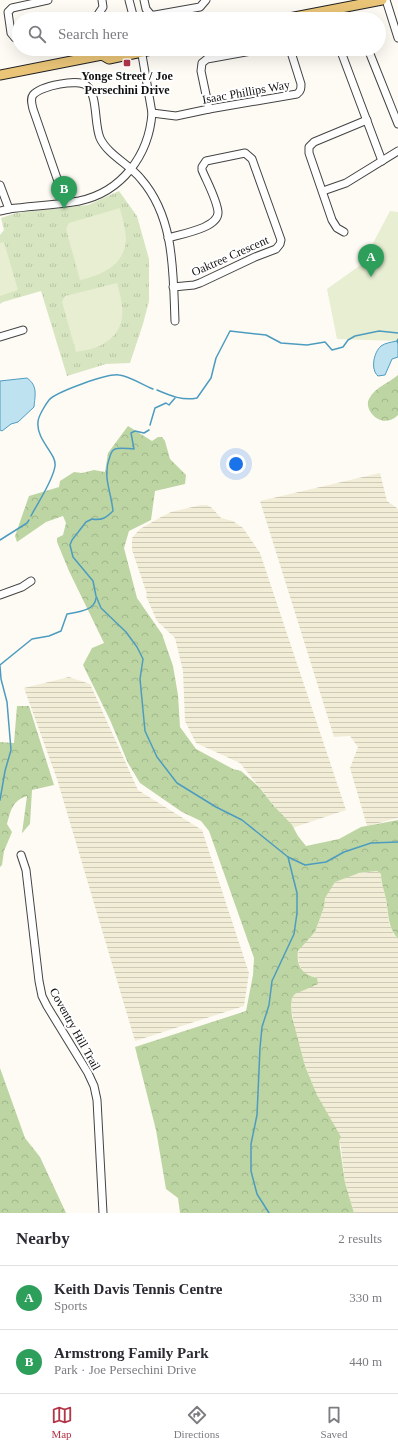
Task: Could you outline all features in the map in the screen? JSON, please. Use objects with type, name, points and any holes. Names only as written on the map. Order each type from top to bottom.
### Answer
[{"type":"main road","points":[[320,12],[382,0]]},
{"type":"main road","points":[[0,76],[97,56]]},
{"type":"main road","points":[[104,56],[109,59],[121,56]]},
{"type":"street","points":[[12,34],[8,12],[12,8],[48,0]]},
{"type":"street","points":[[100,12],[103,7],[102,0]]},
{"type":"street","points":[[129,0],[132,12]]},
{"type":"street","points":[[144,0],[148,12]]},
{"type":"street","points":[[172,12],[200,7],[206,0]]},
{"type":"street","points":[[386,0],[398,38]]},
{"type":"street","points":[[0,211],[80,200],[104,192],[124,178],[132,169],[141,154],[151,122],[152,113],[142,56]]},
{"type":"street","points":[[209,109],[201,66],[202,63],[208,59],[224,56]]},
{"type":"street","name":"Isaac Phillips Way","points":[[152,113],[176,116],[297,94],[301,88],[301,84],[292,56]]},
{"type":"street","points":[[343,56],[382,161]]},
{"type":"street","points":[[371,56],[398,124]]},
{"type":"street","points":[[64,202],[31,100],[32,96],[39,89],[75,82],[86,84],[90,88],[93,98],[96,123],[101,139],[109,149],[132,169],[147,186],[154,197],[168,238],[173,266],[174,321]]},
{"type":"street","points":[[344,232],[337,228],[333,222],[309,153],[309,147],[314,142],[367,120]]},
{"type":"street","points":[[323,191],[346,183],[398,151]]},
{"type":"street","name":"Oaktree Crescent","points":[[168,238],[204,227],[214,222],[216,218],[218,210],[202,170],[202,167],[206,161],[245,153],[249,155],[252,159],[281,240],[280,244],[276,249],[261,254],[194,285],[173,287]]},
{"type":"street","points":[[0,184],[9,209]]},
{"type":"street","points":[[0,337],[23,330]]},
{"type":"street","points":[[0,595],[22,587],[30,581]]},
{"type":"street","name":"Coventry Hill Trail","points":[[22,856],[26,870],[42,996],[88,1073],[94,1086],[97,1100],[103,1213]]},
{"type":"shaded area","points":[[380,473],[387,501],[398,510],[398,818],[367,826],[350,768],[358,747],[350,736],[334,737],[260,501]]},
{"type":"shaded area","points":[[207,505],[212,508],[221,518],[233,521],[243,528],[260,553],[346,810],[292,828],[240,763],[196,743],[185,721],[183,671],[175,638],[157,621],[146,596],[147,594],[132,550],[132,538],[140,529],[171,512]]},
{"type":"shaded area","points":[[69,677],[90,684],[138,790],[202,830],[249,973],[244,1006],[135,1041],[57,779],[24,688]]},
{"type":"shaded area","points":[[377,871],[381,874],[389,923],[394,935],[398,939],[398,1213],[354,1213],[345,1183],[341,1147],[331,1121],[317,1095],[305,1066],[294,1029],[291,1005],[292,998],[295,994],[317,978],[309,976],[303,972],[299,964],[298,954],[300,948],[315,932],[324,907],[325,898],[329,890],[335,882],[354,874]]},
{"type":"green space","points":[[119,191],[137,216],[149,259],[149,301],[143,324],[130,363],[106,364],[67,376],[41,291],[0,304],[0,235],[4,230],[1,218],[16,213],[88,205]]},
{"type":"green space","points":[[120,208],[125,227],[126,239],[125,248],[121,256],[117,263],[104,272],[80,280],[66,229],[69,223]]},
{"type":"green space","points":[[390,211],[398,212],[398,341],[337,339],[327,289],[362,264]]},
{"type":"green space","points":[[4,242],[18,290],[0,296],[0,243]]},
{"type":"green space","points":[[117,283],[121,301],[122,317],[117,332],[100,346],[76,352],[62,302],[65,296]]},
{"type":"green space","points":[[398,375],[398,415],[386,421],[380,420],[371,413],[368,404],[369,399],[378,388]]},
{"type":"green space","points":[[128,426],[152,441],[158,437],[162,437],[165,441],[170,459],[186,475],[185,484],[155,491],[151,520],[129,531],[124,548],[137,598],[162,634],[173,666],[178,695],[180,727],[196,749],[233,769],[241,771],[259,787],[292,825],[306,846],[339,839],[361,827],[398,820],[398,939],[390,925],[381,874],[377,871],[359,873],[335,882],[325,898],[324,907],[315,932],[298,951],[299,966],[308,975],[317,978],[318,984],[295,994],[292,998],[291,1005],[292,1017],[305,1066],[317,1095],[341,1137],[339,1141],[345,1183],[354,1213],[180,1213],[178,1198],[166,1189],[156,1130],[135,1047],[246,1011],[253,975],[254,958],[209,831],[201,821],[182,812],[140,783],[128,763],[110,720],[83,665],[92,648],[104,643],[69,571],[57,542],[57,538],[63,535],[66,523],[63,516],[46,522],[17,542],[15,536],[29,496],[59,487],[60,481],[74,472],[82,473],[94,470],[105,472],[108,453]]},
{"type":"green space","points":[[17,706],[29,706],[54,785],[32,790],[30,824],[22,833],[27,796],[15,803],[7,824],[12,832],[4,851],[2,865],[0,867],[0,742],[14,743]]},
{"type":"green space","points":[[0,1068],[25,1138],[40,1157],[66,1213],[0,1213]]},
{"type":"water","points":[[398,341],[398,357],[392,359],[385,375],[378,376],[374,369],[376,352],[383,345]]},
{"type":"water","points":[[27,378],[33,384],[34,388],[34,407],[18,422],[11,424],[2,431],[0,430],[0,381]]},
{"type":"waterway","points":[[157,390],[172,396],[192,399],[197,398],[211,378],[216,358],[230,331],[266,335],[281,343],[307,345],[325,342],[332,350],[343,347],[348,340],[355,336],[379,331],[398,333]]},
{"type":"waterway","points":[[398,339],[398,343]]},
{"type":"waterway","points":[[31,516],[48,485],[55,466],[55,461],[43,441],[38,429],[39,417],[49,400],[61,392],[71,388],[113,375],[127,377],[153,389]]},
{"type":"waterway","points":[[150,425],[155,408],[166,403],[169,405],[175,398]]},
{"type":"waterway","points":[[149,430],[144,433],[135,431],[131,433],[134,449],[114,449],[107,470],[113,511],[104,518],[92,519],[86,522],[72,540],[70,545],[73,557],[93,581],[96,596],[101,608],[126,632],[137,647],[143,659],[140,679],[145,731],[157,757],[177,783],[216,807],[242,820],[288,857],[305,865],[326,862],[344,852],[371,843],[398,842]]},
{"type":"waterway","points":[[0,540],[27,523],[29,520]]},
{"type":"waterway","points":[[0,665],[32,639],[49,636],[61,631],[67,614],[89,608],[95,602],[96,598]]},
{"type":"waterway","points":[[0,666],[1,679],[7,702],[11,750],[5,771],[0,800]]},
{"type":"waterway","points":[[269,1213],[257,1194],[251,1171],[251,1144],[257,1115],[262,1027],[269,1005],[272,981],[294,934],[297,913],[297,893],[288,857]]},
{"type":"place","name":"Yonge Street / Joe Persechini Drive","points":[[127,63]]},
{"type":"place","name":"Armstrong Family Park","points":[[64,209]]},
{"type":"place","name":"Keith Davis Tennis Centre","points":[[371,277]]}]
